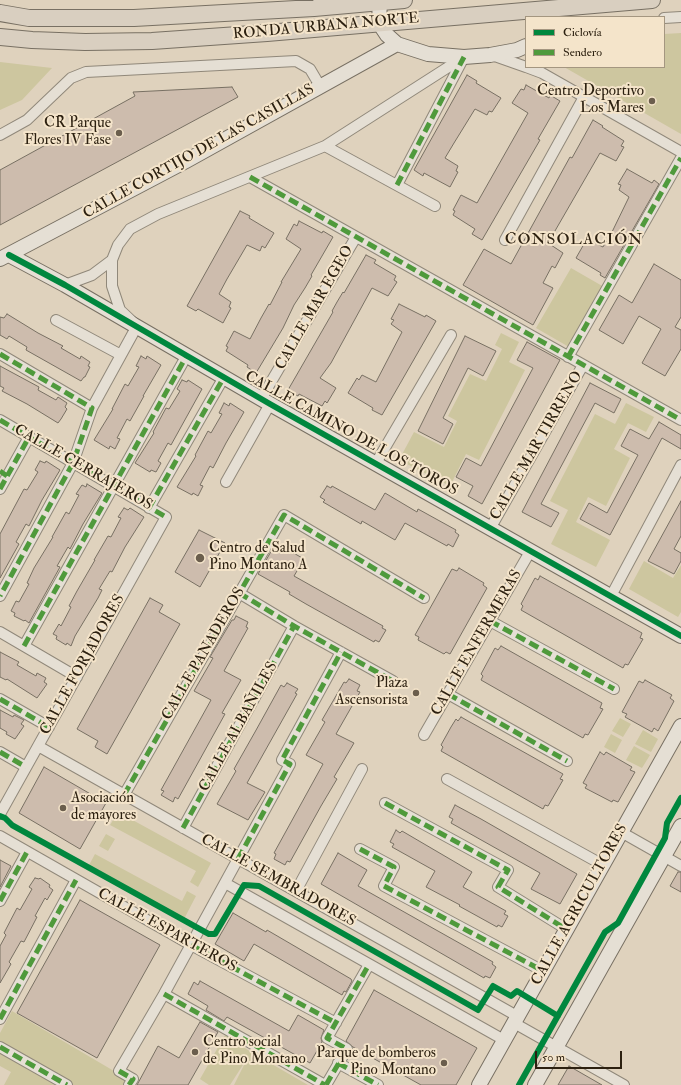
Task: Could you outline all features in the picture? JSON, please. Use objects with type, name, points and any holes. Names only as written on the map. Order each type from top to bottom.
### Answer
[{"type":"main road","name":"RONDA URBANA NORTE","points":[[0,13],[29,18],[134,18],[307,8],[404,0]]},
{"type":"main road","name":"RONDA URBANA NORTE","points":[[0,36],[32,40],[85,42],[152,40],[267,33],[652,0]]},
{"type":"street","points":[[380,1],[380,23],[387,35],[397,44],[428,54],[464,57],[490,55],[518,50],[525,46]]},
{"type":"street","points":[[665,18],[681,17]]},
{"type":"street","name":"CALLE CORTIJO DE LAS CASILLAS","points":[[5,257],[186,161],[397,44]]},
{"type":"street","points":[[490,55],[525,67]]},
{"type":"street","points":[[0,596],[73,463],[92,408],[137,326],[120,310],[112,286],[112,260],[118,245],[130,229],[158,214],[325,146],[464,57]]},
{"type":"street","points":[[397,185],[464,57]]},
{"type":"street","points":[[0,135],[26,120],[71,78],[86,72],[296,60],[310,70],[320,86]]},
{"type":"street","points":[[540,70],[584,97],[681,152]]},
{"type":"street","points":[[505,240],[584,97]]},
{"type":"street","points":[[325,146],[436,206]]},
{"type":"street","name":"CALLE MAR TIRRENO","points":[[568,357],[681,158]]},
{"type":"street","points":[[250,177],[681,420]]},
{"type":"street","name":"CALLE MAR EGEO","points":[[226,482],[266,401],[356,237]]},
{"type":"street","name":"CALLE CAMINO DE LOS TOROS","points":[[5,257],[65,285],[266,401],[491,527],[681,636]]},
{"type":"street","points":[[65,285],[92,275],[112,260]]},
{"type":"street","points":[[56,320],[121,355]]},
{"type":"street","points":[[376,463],[451,335]]},
{"type":"street","points":[[0,354],[92,408]]},
{"type":"street","points":[[24,646],[187,355]]},
{"type":"street","name":"CALLE MAR TIRRENO","points":[[491,527],[583,365]]},
{"type":"street","points":[[149,508],[224,377]]},
{"type":"street","name":"CALLE CERRAJEROS","points":[[0,420],[166,517]]},
{"type":"street","points":[[0,489],[4,474],[29,437]]},
{"type":"street","points":[[611,596],[681,465]]},
{"type":"street","name":"CALLE PANADEROS","points":[[124,794],[284,515],[424,598]]},
{"type":"street","name":"CALLE FORJADORES","points":[[1,808],[49,727],[166,517]]},
{"type":"street","name":"CALLE ENFERMERAS","points":[[424,735],[531,550]]},
{"type":"street","points":[[239,593],[294,626],[393,681]]},
{"type":"street","points":[[490,621],[614,689]]},
{"type":"street","name":"CALLE ALBAÑILES","points":[[183,828],[294,626]]},
{"type":"street","points":[[0,632],[77,677]]},
{"type":"street","points":[[129,1085],[133,1079],[119,1071],[164,994],[290,764],[282,760],[341,652]]},
{"type":"street","points":[[448,694],[567,761]]},
{"type":"street","points":[[0,699],[49,727]]},
{"type":"street","name":"CALLE AGRICULTORES","points":[[479,1085],[681,726]]},
{"type":"street","name":"CALLE SEMBRADORES","points":[[38,746],[296,891],[516,1019],[556,1046],[624,1085]]},
{"type":"street","points":[[0,752],[26,767]]},
{"type":"street","points":[[296,891],[362,769]]},
{"type":"street","points":[[447,779],[603,865]]},
{"type":"street","points":[[385,803],[508,870],[498,887],[566,929]]},
{"type":"street","points":[[535,1085],[681,826]]},
{"type":"street","points":[[621,832],[681,866]]},
{"type":"street","name":"CALLE ESPARTEROS","points":[[0,836],[191,945],[336,1023]]},
{"type":"street","points":[[360,849],[394,868],[384,886],[543,971]]},
{"type":"street","points":[[0,901],[27,852]]},
{"type":"street","points":[[0,1019],[76,880]]},
{"type":"street","name":"CALLE SEMBRADORES","points":[[225,883],[504,1040]]},
{"type":"street","points":[[164,994],[325,1085],[347,1049],[327,1038],[367,968]]},
{"type":"street","points":[[0,1047],[67,1085]]},
{"type":"street","points":[[338,1064],[378,1085]]},
{"type":"shaded area","name":"Centro Deportivo Los Mares","points":[[681,33],[681,134],[566,68],[665,68],[665,34]]},
{"type":"shaded area","points":[[0,62],[52,68],[22,100],[0,110]]},
{"type":"shaded area","points":[[571,268],[604,287],[569,347],[536,328]]},
{"type":"shaded area","points":[[501,333],[519,342],[509,362],[525,370],[479,460],[466,454],[450,486],[399,460],[414,432],[444,447],[457,421],[448,416],[470,374],[486,381],[502,349],[495,345]]},
{"type":"shaded area","points":[[626,403],[654,417],[646,432],[628,423],[614,449],[630,458],[606,506],[588,497],[576,522],[610,540],[596,567],[551,544],[568,510],[550,501],[595,414],[615,424]]},
{"type":"shaded area","points":[[644,561],[673,578],[681,565],[681,612],[678,617],[629,589]]},
{"type":"shaded area","points":[[620,718],[631,724],[623,737],[612,731]]},
{"type":"shaded area","points":[[643,730],[658,739],[651,752],[635,744]]},
{"type":"shaded area","points":[[611,734],[622,740],[615,753],[604,747]]},
{"type":"shaded area","points":[[634,746],[650,755],[642,768],[626,760]]},
{"type":"shaded area","points":[[118,812],[211,863],[198,887],[190,882],[196,871],[110,825]]},
{"type":"shaded area","points":[[106,834],[115,839],[108,851],[99,846]]},
{"type":"shaded area","points":[[95,854],[182,901],[187,891],[196,896],[184,919],[88,867]]},
{"type":"shaded area","points":[[12,1011],[136,1084],[4,1085],[11,1072],[0,1066],[0,1033]]},
{"type":"shaded area","points":[[225,1035],[308,1085],[234,1085],[248,1057],[230,1085],[209,1085],[200,1079]]},
{"type":"building","points":[[467,75],[477,81],[476,83],[501,98],[492,112],[489,111],[487,115],[475,109],[445,158],[458,166],[456,171],[458,172],[450,187],[424,173],[423,176],[414,170]]},
{"type":"building","points":[[526,85],[549,98],[550,95],[560,101],[538,139],[540,140],[482,240],[472,234],[475,229],[453,215],[455,211],[453,210],[461,195],[477,203],[528,113],[512,103],[521,89],[524,90]]},
{"type":"building","name":"CR Parque Flores IV Fase","points":[[232,87],[238,97],[0,225],[0,170],[135,96],[133,92]]},
{"type":"building","points":[[593,120],[624,141],[621,146],[624,147],[616,161],[600,153],[548,243],[563,253],[555,268],[552,266],[543,283],[553,288],[533,325],[463,285],[484,249],[511,264],[570,157],[572,158]]},
{"type":"building","points":[[627,169],[652,183],[654,180],[659,184],[605,278],[600,275],[601,273],[576,258],[584,244],[587,245],[589,240],[603,247],[612,232],[629,197],[619,190],[621,185],[618,184]]},
{"type":"building","points":[[240,211],[250,216],[249,218],[274,233],[265,248],[262,246],[260,251],[247,245],[227,279],[219,294],[231,302],[229,307],[231,308],[223,323],[198,309],[196,311],[187,306]]},
{"type":"building","points":[[299,221],[333,237],[294,305],[283,328],[256,373],[247,367],[248,365],[226,351],[228,347],[226,346],[234,331],[250,339],[269,304],[270,305],[281,282],[301,249],[286,239],[294,224],[297,226]]},
{"type":"building","points":[[366,255],[376,260],[374,263],[396,276],[394,280],[397,282],[388,296],[372,288],[331,363],[320,378],[336,388],[327,403],[325,401],[322,406],[288,390],[333,312],[332,311],[337,302],[343,292],[344,293]]},
{"type":"building","points":[[654,264],[681,280],[681,317],[675,327],[681,330],[681,349],[665,376],[642,363],[661,329],[639,316],[623,344],[599,330],[619,295],[632,303]]},
{"type":"building","points":[[399,304],[425,317],[426,315],[436,321],[382,415],[372,410],[373,408],[348,393],[357,378],[359,380],[362,375],[376,382],[402,332],[391,324],[394,320],[391,319]]},
{"type":"building","points":[[7,314],[63,346],[61,348],[80,359],[81,356],[90,362],[88,366],[90,367],[85,377],[81,381],[26,350],[27,347],[9,336],[7,339],[0,335],[0,317],[4,318]]},
{"type":"building","points":[[465,336],[496,351],[483,376],[468,368],[443,418],[453,424],[443,444],[418,431]]},
{"type":"building","points":[[527,342],[560,360],[482,504],[468,496],[473,486],[456,477],[466,458],[481,466],[533,368],[517,360]]},
{"type":"building","points":[[141,356],[146,359],[147,356],[161,365],[130,421],[127,419],[117,438],[120,439],[115,449],[110,446],[109,449],[94,440],[113,409],[125,384],[128,386],[139,367],[136,366]]},
{"type":"building","points":[[0,366],[39,387],[38,390],[56,400],[58,397],[67,403],[65,407],[67,409],[58,423],[2,391],[4,388],[0,386]]},
{"type":"building","points":[[182,380],[187,382],[188,380],[202,389],[171,445],[168,443],[158,461],[161,463],[156,472],[151,470],[150,472],[135,463],[154,433],[153,432],[166,408],[169,409],[180,391],[177,389]]},
{"type":"building","points":[[590,383],[621,399],[614,413],[595,403],[541,504],[559,513],[551,527],[522,512]]},
{"type":"building","points":[[224,403],[229,406],[230,403],[244,412],[213,468],[210,466],[200,485],[203,486],[198,496],[193,493],[192,495],[177,487],[196,456],[195,455],[208,431],[211,433],[222,414],[219,413]]},
{"type":"building","points":[[659,422],[681,435],[681,449],[662,438],[610,535],[580,519],[589,503],[607,513],[638,455],[621,446],[630,429],[649,439]]},
{"type":"building","points":[[40,461],[45,463],[46,461],[60,470],[42,500],[29,526],[26,524],[16,542],[19,544],[0,578],[0,534],[24,489],[27,490],[38,472],[35,470]]},
{"type":"building","points":[[87,484],[102,493],[70,549],[68,547],[57,566],[60,567],[29,623],[14,616],[15,613],[11,611],[16,601],[19,602],[29,584],[27,583],[34,568],[66,512],[69,514],[79,495],[76,494],[82,485],[86,487]]},
{"type":"building","points":[[327,486],[331,488],[332,486],[375,510],[385,493],[417,512],[418,509],[456,530],[455,532],[459,535],[453,547],[448,544],[447,546],[405,523],[395,540],[362,521],[361,524],[323,502],[325,500],[320,497]]},
{"type":"building","points":[[681,501],[681,536],[674,549],[681,553],[681,561],[674,574],[648,561]]},
{"type":"building","points":[[124,508],[128,510],[130,508],[144,517],[125,547],[112,572],[110,571],[99,589],[102,590],[75,636],[71,646],[67,643],[66,645],[56,639],[57,636],[53,634],[59,624],[61,626],[77,591],[108,536],[111,537],[121,518],[118,517]]},
{"type":"building","name":"Centro de Salud Pino Montano A","points":[[199,530],[225,543],[200,587],[175,572]]},
{"type":"building","points":[[276,543],[304,559],[294,576],[383,626],[382,628],[386,630],[379,642],[375,640],[374,642],[306,604],[289,594],[290,592],[258,574]]},
{"type":"building","points":[[459,568],[484,583],[483,585],[487,588],[450,654],[446,652],[444,654],[418,640],[419,637],[415,635],[452,569],[457,571]]},
{"type":"building","points":[[540,576],[642,633],[640,638],[643,639],[628,665],[625,664],[623,668],[521,610],[523,606],[521,604],[535,578],[538,580]]},
{"type":"building","points":[[150,598],[163,605],[159,612],[180,624],[107,754],[95,747],[98,741],[77,729]]},
{"type":"building","points":[[236,616],[248,622],[246,627],[248,628],[224,671],[241,680],[222,713],[225,714],[178,799],[175,797],[173,802],[161,795],[164,791],[161,790],[211,700],[194,691],[213,658],[210,657],[232,620],[234,620]]},
{"type":"building","points":[[501,646],[602,703],[600,708],[603,709],[588,735],[585,734],[583,738],[481,680],[483,676],[481,674],[495,648],[498,650]]},
{"type":"building","points":[[0,652],[19,662],[17,665],[36,676],[37,673],[46,678],[44,682],[47,684],[37,698],[7,679],[6,680],[0,677]]},
{"type":"building","points":[[349,679],[360,685],[357,691],[360,692],[336,734],[354,743],[334,777],[337,779],[290,862],[287,861],[285,865],[274,859],[276,854],[274,853],[323,764],[306,755],[325,722],[322,720],[344,682],[346,683]]},
{"type":"building","points":[[645,680],[672,695],[670,698],[674,701],[658,731],[654,728],[652,732],[625,717],[627,714],[622,712],[639,681],[643,683]]},
{"type":"building","points":[[287,683],[298,689],[295,693],[297,694],[247,783],[265,792],[248,820],[217,804],[236,771],[234,769],[281,685],[284,687]]},
{"type":"building","points":[[0,710],[13,717],[14,715],[24,720],[21,724],[24,726],[15,739],[6,734],[7,732],[0,728]]},
{"type":"building","points":[[461,717],[563,774],[560,779],[563,780],[548,806],[545,805],[543,809],[441,751],[443,747],[441,745],[451,727],[456,719],[458,721]]},
{"type":"building","points":[[600,752],[604,755],[606,752],[632,767],[630,770],[635,772],[618,802],[613,800],[612,802],[585,788],[587,785],[583,783]]},
{"type":"building","name":"Asociación de mayores","points":[[44,767],[106,803],[80,849],[19,813]]},
{"type":"building","points":[[455,805],[577,874],[560,904],[531,889],[540,873],[451,823],[453,819],[449,817]]},
{"type":"building","points":[[396,830],[400,833],[402,831],[472,872],[463,887],[506,911],[504,914],[508,916],[502,927],[498,925],[497,927],[426,887],[435,871],[392,847],[394,844],[390,842]]},
{"type":"building","points":[[338,853],[367,870],[358,886],[493,962],[492,964],[496,967],[490,978],[485,976],[484,978],[321,884]]},
{"type":"building","points":[[0,860],[11,866],[0,887]]},
{"type":"building","points":[[678,872],[681,872],[681,892],[670,886]]},
{"type":"building","points":[[35,878],[40,878],[50,885],[49,887],[53,890],[47,900],[45,898],[35,916],[37,917],[24,942],[21,941],[9,962],[11,964],[0,983],[0,946],[6,935],[4,933],[17,908],[20,910],[32,889],[29,887]]},
{"type":"building","points":[[80,900],[160,945],[97,1058],[17,1013]]},
{"type":"building","points":[[233,913],[266,932],[267,930],[351,979],[352,981],[346,992],[344,991],[342,995],[254,944],[244,961],[215,944]]},
{"type":"building","points":[[200,981],[289,1031],[298,1015],[324,1030],[321,1038],[322,1042],[310,1063],[227,1017],[224,1021],[206,1010],[208,1006],[188,994],[194,982],[198,985]]},
{"type":"building","points":[[374,990],[477,1048],[456,1085],[421,1085],[353,1047],[346,1041]]},
{"type":"building","name":"Centro social de Pino Montano","points":[[200,1022],[218,1032],[188,1085],[137,1085],[158,1046],[179,1058]]},
{"type":"building","points":[[569,1066],[602,1085],[558,1085]]},
{"type":"marked path","points":[[397,185],[464,57]]},
{"type":"marked path","points":[[568,357],[681,158]]},
{"type":"marked path","points":[[250,177],[681,420]]},
{"type":"marked path","points":[[0,354],[92,408],[73,463],[0,596]]},
{"type":"marked path","points":[[24,646],[187,355]]},
{"type":"marked path","points":[[149,508],[224,377]]},
{"type":"marked path","points":[[0,420],[166,517]]},
{"type":"marked path","points":[[0,489],[29,437]]},
{"type":"marked path","points":[[0,471],[7,476]]},
{"type":"marked path","points":[[124,795],[284,515],[424,598]]},
{"type":"marked path","points":[[239,593],[294,626],[393,681]]},
{"type":"marked path","points":[[490,621],[614,689]]},
{"type":"marked path","points":[[183,828],[294,626]]},
{"type":"marked path","points":[[238,859],[290,764],[282,760],[341,652]]},
{"type":"marked path","points":[[448,694],[567,761]]},
{"type":"marked path","points":[[0,699],[49,727]]},
{"type":"marked path","points":[[0,752],[26,767]]},
{"type":"marked path","points":[[385,803],[508,870],[498,887],[566,929]]},
{"type":"marked path","points":[[360,849],[394,867],[384,886],[543,971]]},
{"type":"marked path","points":[[0,901],[27,852]]},
{"type":"marked path","points":[[0,1019],[76,880]]},
{"type":"marked path","points":[[191,945],[336,1023]]},
{"type":"marked path","points":[[326,1085],[347,1049],[327,1038],[367,968]]},
{"type":"marked path","points":[[164,994],[325,1085]]},
{"type":"marked path","points":[[0,1047],[67,1085]]},
{"type":"marked path","points":[[338,1063],[378,1085]]},
{"type":"marked path","points":[[119,1071],[133,1079],[129,1085]]},
{"type":"cycle path","points":[[9,255],[65,285],[270,404],[681,636]]},
{"type":"cycle path","points":[[519,1085],[605,932],[618,923],[665,838],[667,823],[681,798]]},
{"type":"cycle path","points":[[0,816],[5,818],[12,825],[209,934],[215,934],[244,885],[259,886],[478,1010],[493,986],[511,996],[517,991],[558,1016]]},
{"type":"place","name":"Centro Deportivo Los Mares","points":[[652,101]]},
{"type":"place","name":"CR Parque Flores IV Fase","points":[[119,133]]},
{"type":"place","name":"Centro de Salud Pino Montano A","points":[[200,558]]},
{"type":"place","name":"Plaza Ascensorista","points":[[416,693]]},
{"type":"place","name":"Asociación de mayores","points":[[63,808]]},
{"type":"place","name":"Centro social de Pino Montano","points":[[195,1052]]},
{"type":"place","name":"Parque de bomberos Pino Montano","points":[[444,1063]]},
{"type":"district","name":"CONSOLACIÓN","points":[[574,241]]}]
